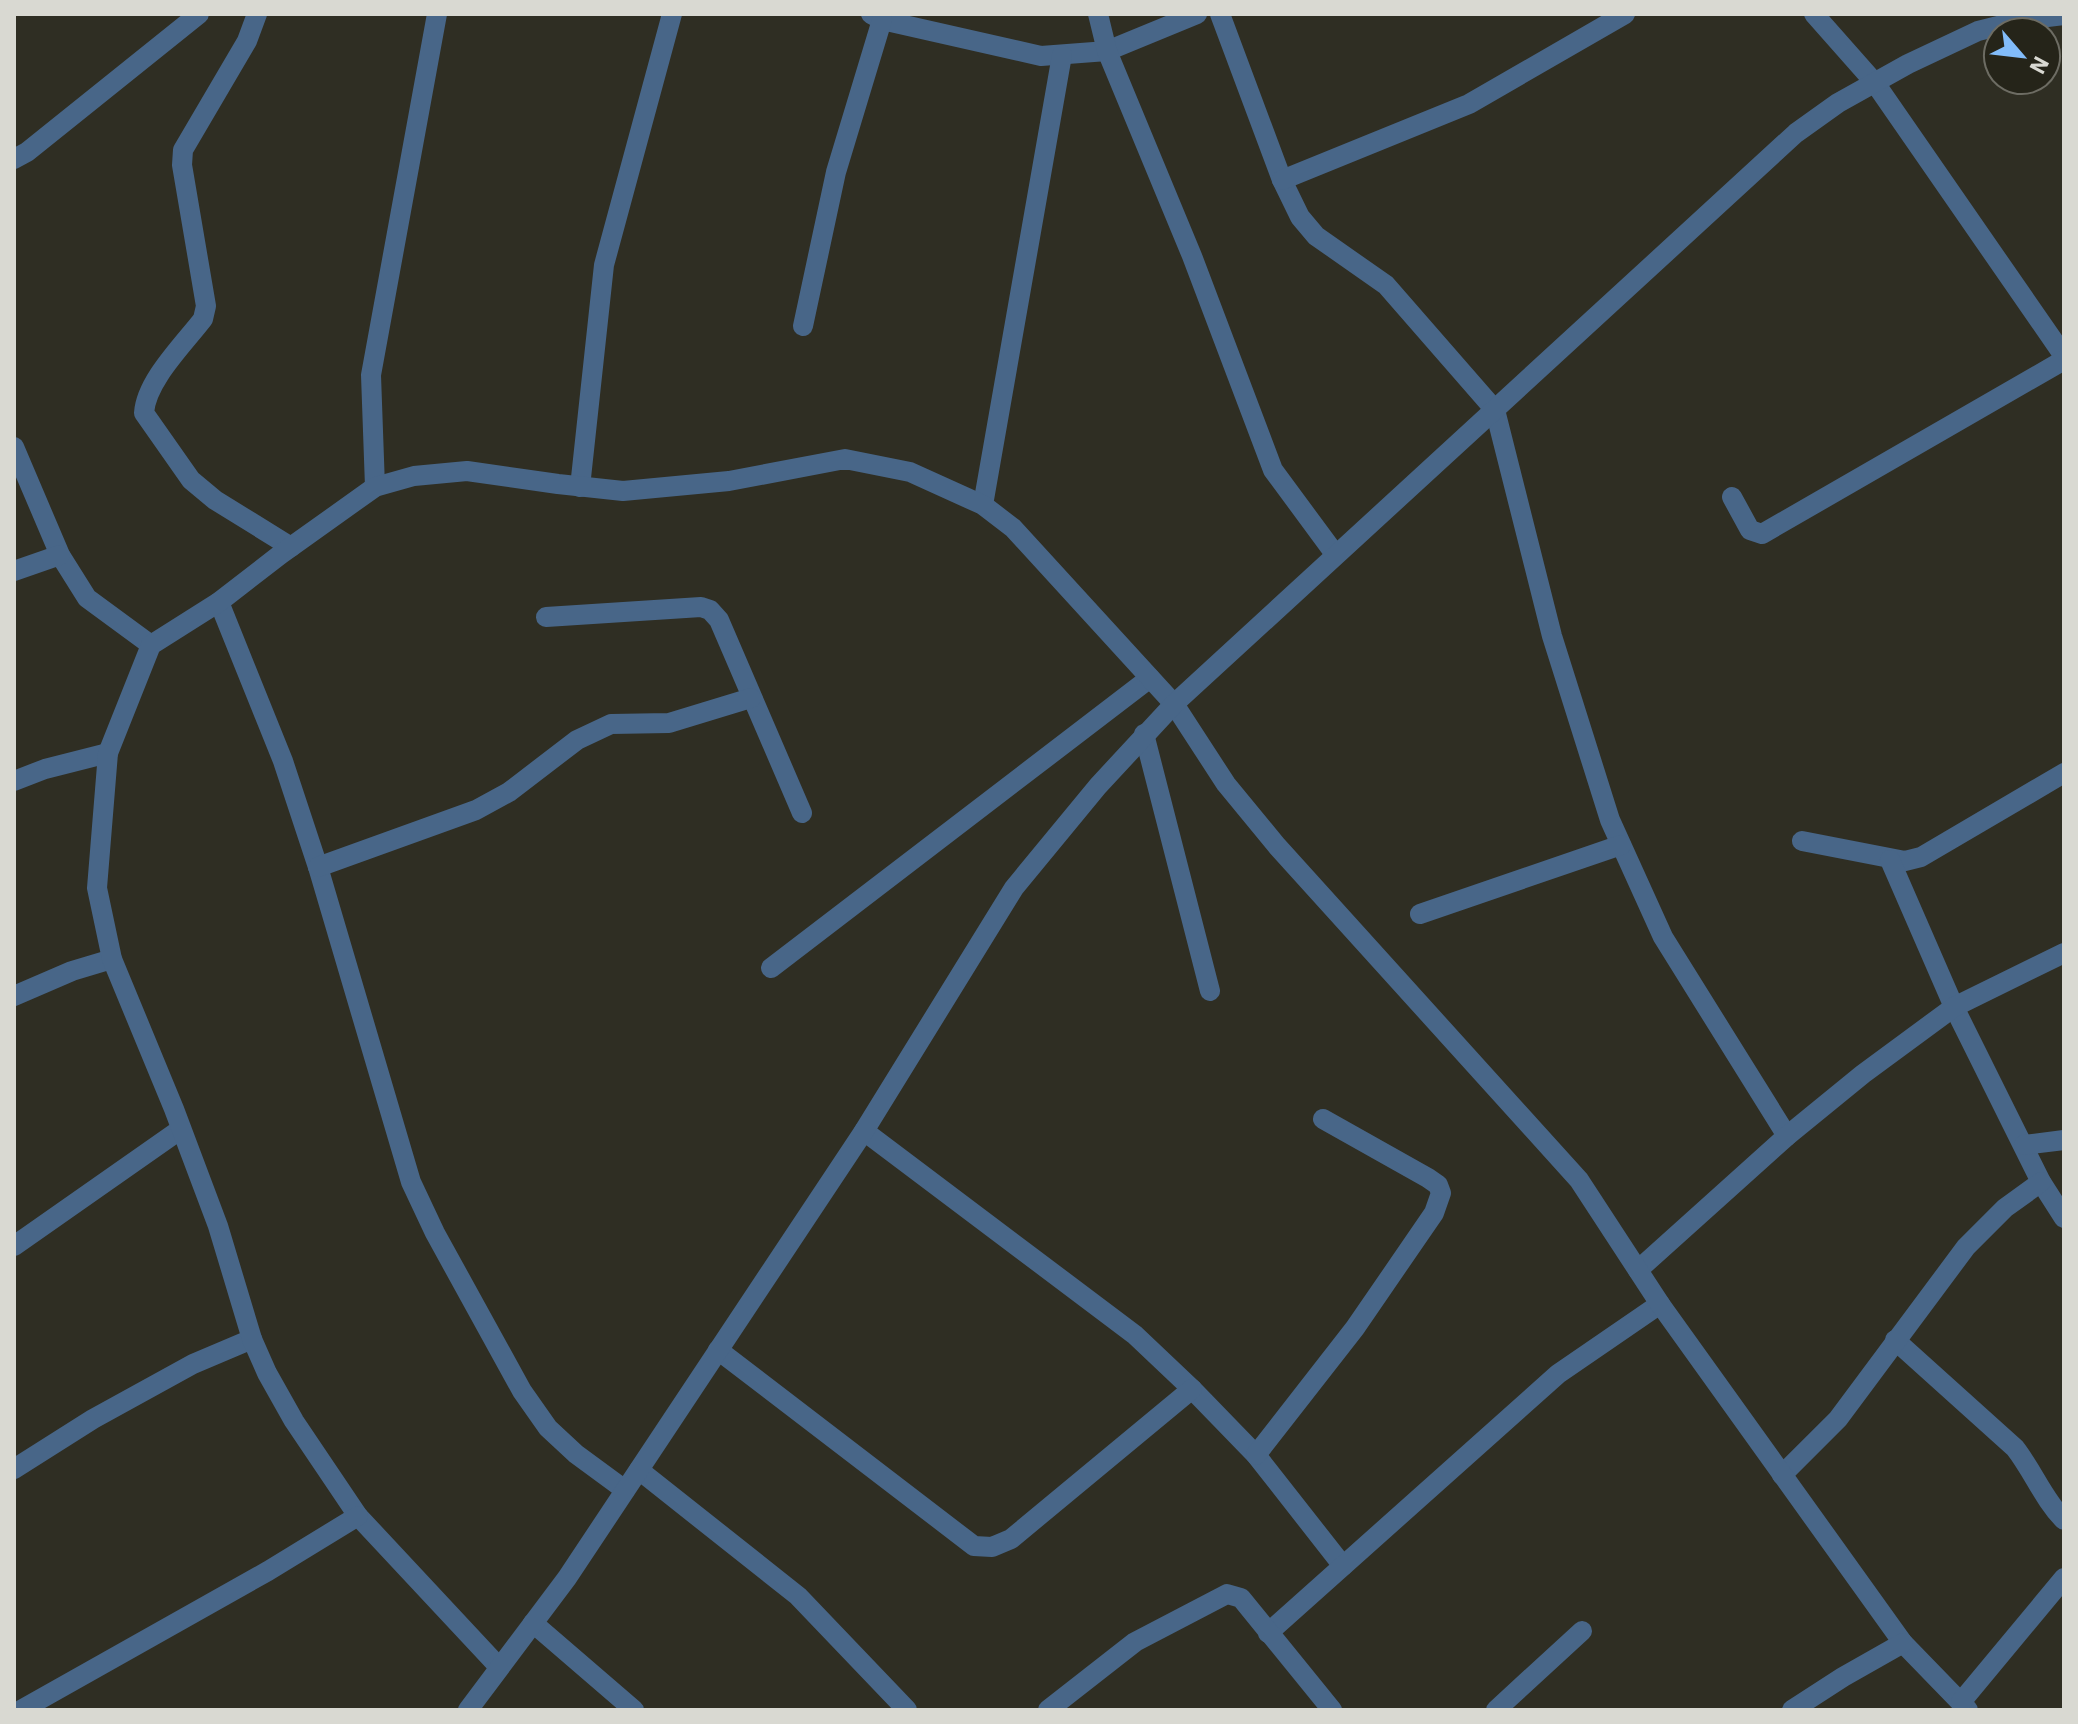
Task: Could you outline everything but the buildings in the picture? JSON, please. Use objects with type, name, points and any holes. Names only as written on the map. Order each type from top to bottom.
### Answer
[{"type":"street","points":[[14,159],[27,152],[199,14]]},
{"type":"street","points":[[257,14],[247,41],[183,150],[182,165],[206,306],[203,319],[150,388],[144,413],[191,480],[215,500],[291,547]]},
{"type":"street","points":[[375,487],[371,375],[437,14]]},
{"type":"street","points":[[580,487],[604,265],[672,14]]},
{"type":"street","points":[[1098,14],[1107,51],[1192,256],[1273,470],[1335,554]]},
{"type":"street","points":[[803,326],[836,172],[876,17],[1041,56],[1107,51],[1197,14]]},
{"type":"street","points":[[1220,14],[1282,180],[1308,228],[1386,285],[1495,410],[1552,636],[1610,820],[1663,937],[1787,1136]]},
{"type":"street","points":[[1282,180],[1469,104],[1625,14]]},
{"type":"street","points":[[1732,497],[1750,530],[1762,534],[2064,358],[1875,83],[1814,14]]},
{"type":"street","points":[[468,1710],[567,1578],[639,1470],[864,1131],[1014,888],[1144,734],[1335,554],[1796,133],[1838,103],[1908,64],[1978,31],[2022,20],[2064,15]]},
{"type":"street","points":[[983,505],[1062,55]]},
{"type":"street","points":[[14,447],[60,555],[87,598],[151,645]]},
{"type":"street","points":[[499,1667],[358,1516],[294,1421],[267,1373],[252,1339],[218,1226],[112,959],[97,888],[108,753],[151,645],[219,602],[375,487],[414,476],[467,471],[623,491],[729,481],[845,459],[910,472],[983,505],[1013,528],[1174,704],[1226,784],[1277,846],[1579,1180],[1660,1304],[1903,1643],[1964,1706],[2064,1578]]},
{"type":"street","points":[[14,571],[60,555]]},
{"type":"street","points":[[219,602],[283,761],[318,867],[411,1182],[435,1233],[522,1391],[548,1428],[576,1454],[625,1490]]},
{"type":"street","points":[[546,617],[701,607],[710,610],[719,620],[802,813]]},
{"type":"street","points":[[771,968],[1150,678]]},
{"type":"street","points":[[318,867],[476,810],[509,792],[577,740],[611,724],[669,723],[751,698]]},
{"type":"street","points":[[1144,734],[1210,991]]},
{"type":"street","points":[[14,781],[45,769],[108,753]]},
{"type":"street","points":[[1802,841],[1890,860],[1905,861],[1921,857],[2064,773]]},
{"type":"street","points":[[1420,914],[1621,845]]},
{"type":"street","points":[[1890,860],[1954,1007],[2041,1182],[2064,1218]]},
{"type":"street","points":[[1638,1270],[1787,1136],[1863,1074],[1954,1007],[2064,953]]},
{"type":"street","points":[[14,996],[43,982],[112,959]]},
{"type":"street","points":[[1256,1455],[1355,1328],[1434,1213],[1441,1193],[1438,1185],[1428,1178],[1323,1119]]},
{"type":"street","points":[[14,1246],[181,1129]]},
{"type":"street","points":[[864,1131],[1135,1335],[1256,1455],[1343,1566]]},
{"type":"street","points":[[2024,1145],[2064,1140]]},
{"type":"street","points":[[1782,1475],[1838,1419],[1966,1247],[2005,1208],[2041,1182]]},
{"type":"street","points":[[1268,1633],[1558,1374],[1660,1304]]},
{"type":"street","points":[[14,1469],[93,1419],[193,1364],[252,1339]]},
{"type":"street","points":[[1895,1340],[2015,1448],[2064,1520]]},
{"type":"street","points":[[718,1350],[974,1546],[992,1547],[1011,1539],[1192,1389]]},
{"type":"street","points":[[639,1470],[798,1596],[907,1710]]},
{"type":"street","points":[[21,1710],[268,1571],[358,1516]]},
{"type":"street","points":[[1048,1710],[1135,1642],[1227,1594],[1241,1598],[1332,1710]]},
{"type":"street","points":[[533,1623],[634,1710]]},
{"type":"street","points":[[1496,1710],[1582,1631]]},
{"type":"street","points":[[1792,1710],[1903,1643]]}]
